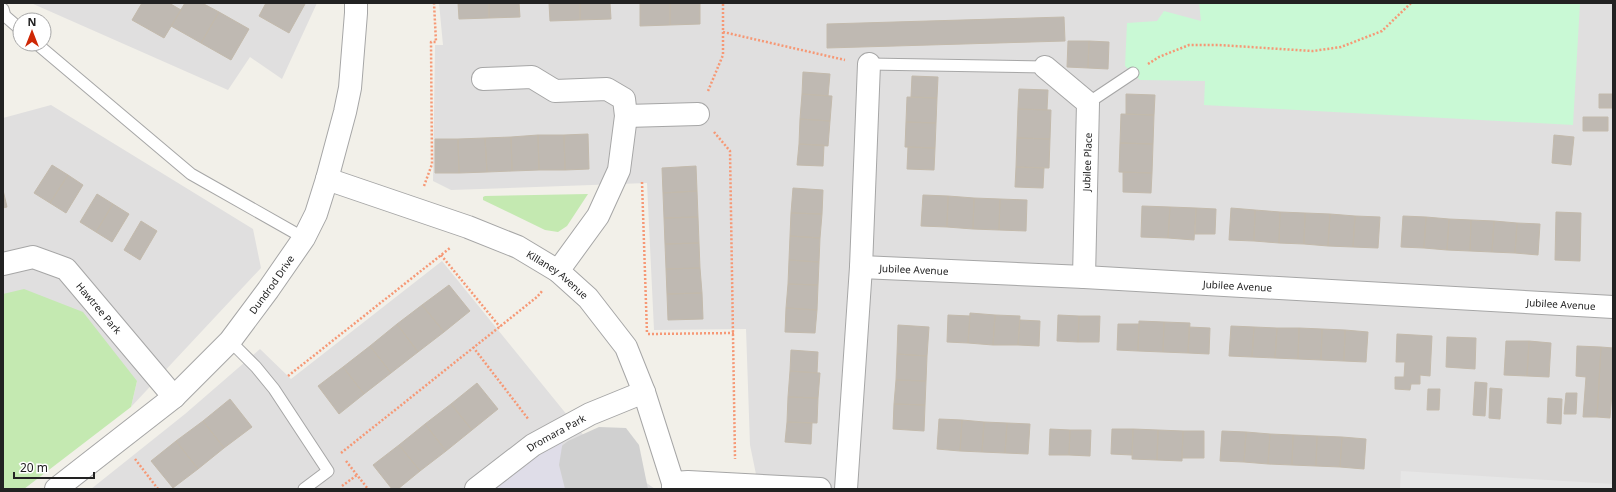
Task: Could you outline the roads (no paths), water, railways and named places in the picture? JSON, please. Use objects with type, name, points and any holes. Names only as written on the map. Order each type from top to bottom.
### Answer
[{"type":"street","name":"Dundrod Drive","points":[[56,489],[174,397],[230,341],[304,238],[316,214],[327,179],[350,88],[356,3]]},
{"type":"street","points":[[846,489],[861,267],[869,64]]},
{"type":"street","points":[[1045,67],[1088,103]]},
{"type":"street","points":[[483,79],[532,77],[555,91],[607,89],[624,99],[626,116],[619,170],[598,216],[558,271]]},
{"type":"street","name":"Jubilee Place","points":[[1084,277],[1088,103]]},
{"type":"street","points":[[626,116],[698,114]]},
{"type":"street","name":"Killaney Avenue","points":[[327,179],[468,227],[518,247],[558,271],[588,298],[626,347],[644,392],[673,486]]},
{"type":"street","name":"Hawtree Park","points":[[3,264],[33,257],[66,269],[174,397]]},
{"type":"street","name":"Jubilee Avenue","points":[[861,267],[1084,277],[1613,307]]},
{"type":"street","name":"Dromara Park","points":[[476,489],[533,445],[590,414],[644,392]]},
{"type":"street","points":[[673,486],[688,482],[820,489]]},
{"type":"lane","points":[[3,9],[5,16],[12,22]]},
{"type":"lane","points":[[46,52],[191,174],[304,238]]},
{"type":"lane","points":[[869,64],[1045,67]]},
{"type":"lane","points":[[1088,103],[1133,73]]},
{"type":"lane","points":[[230,341],[256,367],[274,389],[328,471],[304,489]]}]
